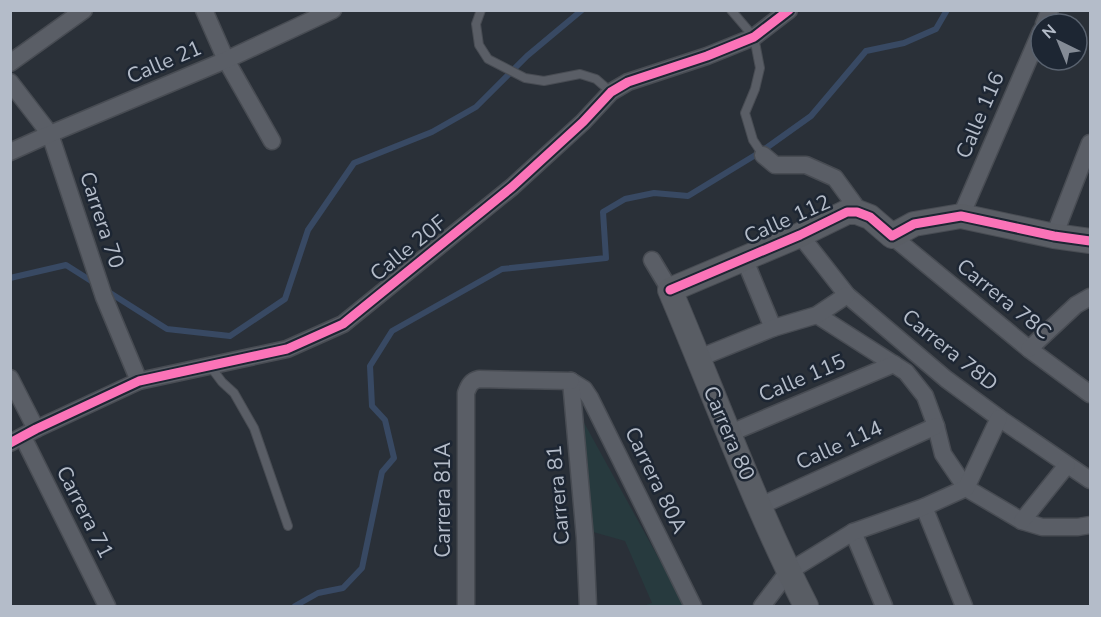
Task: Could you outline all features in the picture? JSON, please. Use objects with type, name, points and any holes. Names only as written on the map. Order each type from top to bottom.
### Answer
[{"type":"street","points":[[10,63],[84,10]]},
{"type":"street","points":[[204,10],[226,60],[272,141]]},
{"type":"street","name":"Calle 21","points":[[10,152],[226,60],[333,10]]},
{"type":"street","name":"Calle 20F","points":[[23,437],[139,381],[287,349],[343,324],[512,187],[611,93],[628,82],[707,56],[754,37],[789,10]]},
{"type":"street","name":"Calle 116","points":[[961,216],[1029,59]]},
{"type":"street","name":"Carrera 70","points":[[10,82],[50,134],[104,297],[139,381]]},
{"type":"street","points":[[1054,236],[1090,143]]},
{"type":"street","points":[[763,155],[775,165],[806,165],[835,178],[854,204],[857,212]]},
{"type":"street","name":"Calle 112","points":[[670,290],[800,235],[847,212],[857,212],[870,217],[892,236]]},
{"type":"street","points":[[892,236],[914,224],[961,216],[1054,236],[1090,241]]},
{"type":"street","name":"Carrera 78D","points":[[800,235],[847,296],[946,379],[1090,480]]},
{"type":"street","name":"Carrera 78C","points":[[892,236],[1029,349],[1090,394]]},
{"type":"street","points":[[744,258],[773,328]]},
{"type":"street","name":"Carrera 80","points":[[652,260],[670,290],[728,434],[788,572],[806,606]]},
{"type":"street","points":[[699,358],[773,328],[817,315],[847,296]]},
{"type":"street","points":[[1029,349],[1083,301],[1090,314]]},
{"type":"street","points":[[817,315],[906,372],[925,396],[943,454],[966,488],[1022,521],[1042,527],[1090,525]]},
{"type":"street","name":"Calle 115","points":[[728,434],[894,364]]},
{"type":"street","name":"Carrera 71","points":[[10,378],[23,437],[107,606]]},
{"type":"street","name":"Carrera 81A","points":[[466,606],[466,393],[469,385],[479,379],[571,381]]},
{"type":"street","name":"Carrera 81","points":[[571,381],[585,538],[588,606]]},
{"type":"street","name":"Carrera 80A","points":[[571,381],[584,389],[590,398],[693,606]]},
{"type":"street","points":[[762,606],[788,572],[853,532],[924,507],[966,488],[999,418]]},
{"type":"street","name":"Calle 114","points":[[760,506],[936,426]]},
{"type":"street","points":[[1022,521],[1067,465]]},
{"type":"street","points":[[924,507],[964,606]]},
{"type":"street","points":[[853,532],[884,606]]},
{"type":"lane","points":[[481,10],[476,24],[479,45],[488,59],[525,78],[544,81],[580,74],[596,79],[611,93]]},
{"type":"lane","points":[[731,10],[754,37],[760,68],[755,89],[745,113],[753,140],[763,155]]},
{"type":"lane","points":[[210,366],[234,393],[254,428],[288,526]]},
{"type":"green space","points":[[577,410],[685,606],[643,606],[652,603],[625,541],[586,530]]},
{"type":"waterway","points":[[107,291],[167,329],[230,336],[285,299],[308,230],[354,163],[432,132],[476,107],[527,56],[582,10]]},
{"type":"waterway","points":[[295,606],[318,593],[343,588],[362,568],[382,472],[394,458],[385,420],[372,406],[370,366],[392,331],[502,269],[606,258],[603,212],[625,199],[654,193],[688,196],[762,151],[811,116],[866,51],[904,43],[936,29],[947,10]]},
{"type":"waterway","points":[[10,278],[66,265],[96,284]]},
{"type":"cycle path","points":[[10,443],[139,381],[287,349],[343,324],[512,187],[583,122],[611,92],[628,82],[707,56],[754,37],[789,10]]},
{"type":"cycle path","points":[[670,290],[800,235],[847,212],[857,212],[870,217],[892,236],[914,224],[961,216],[1054,236],[1090,241]]}]
